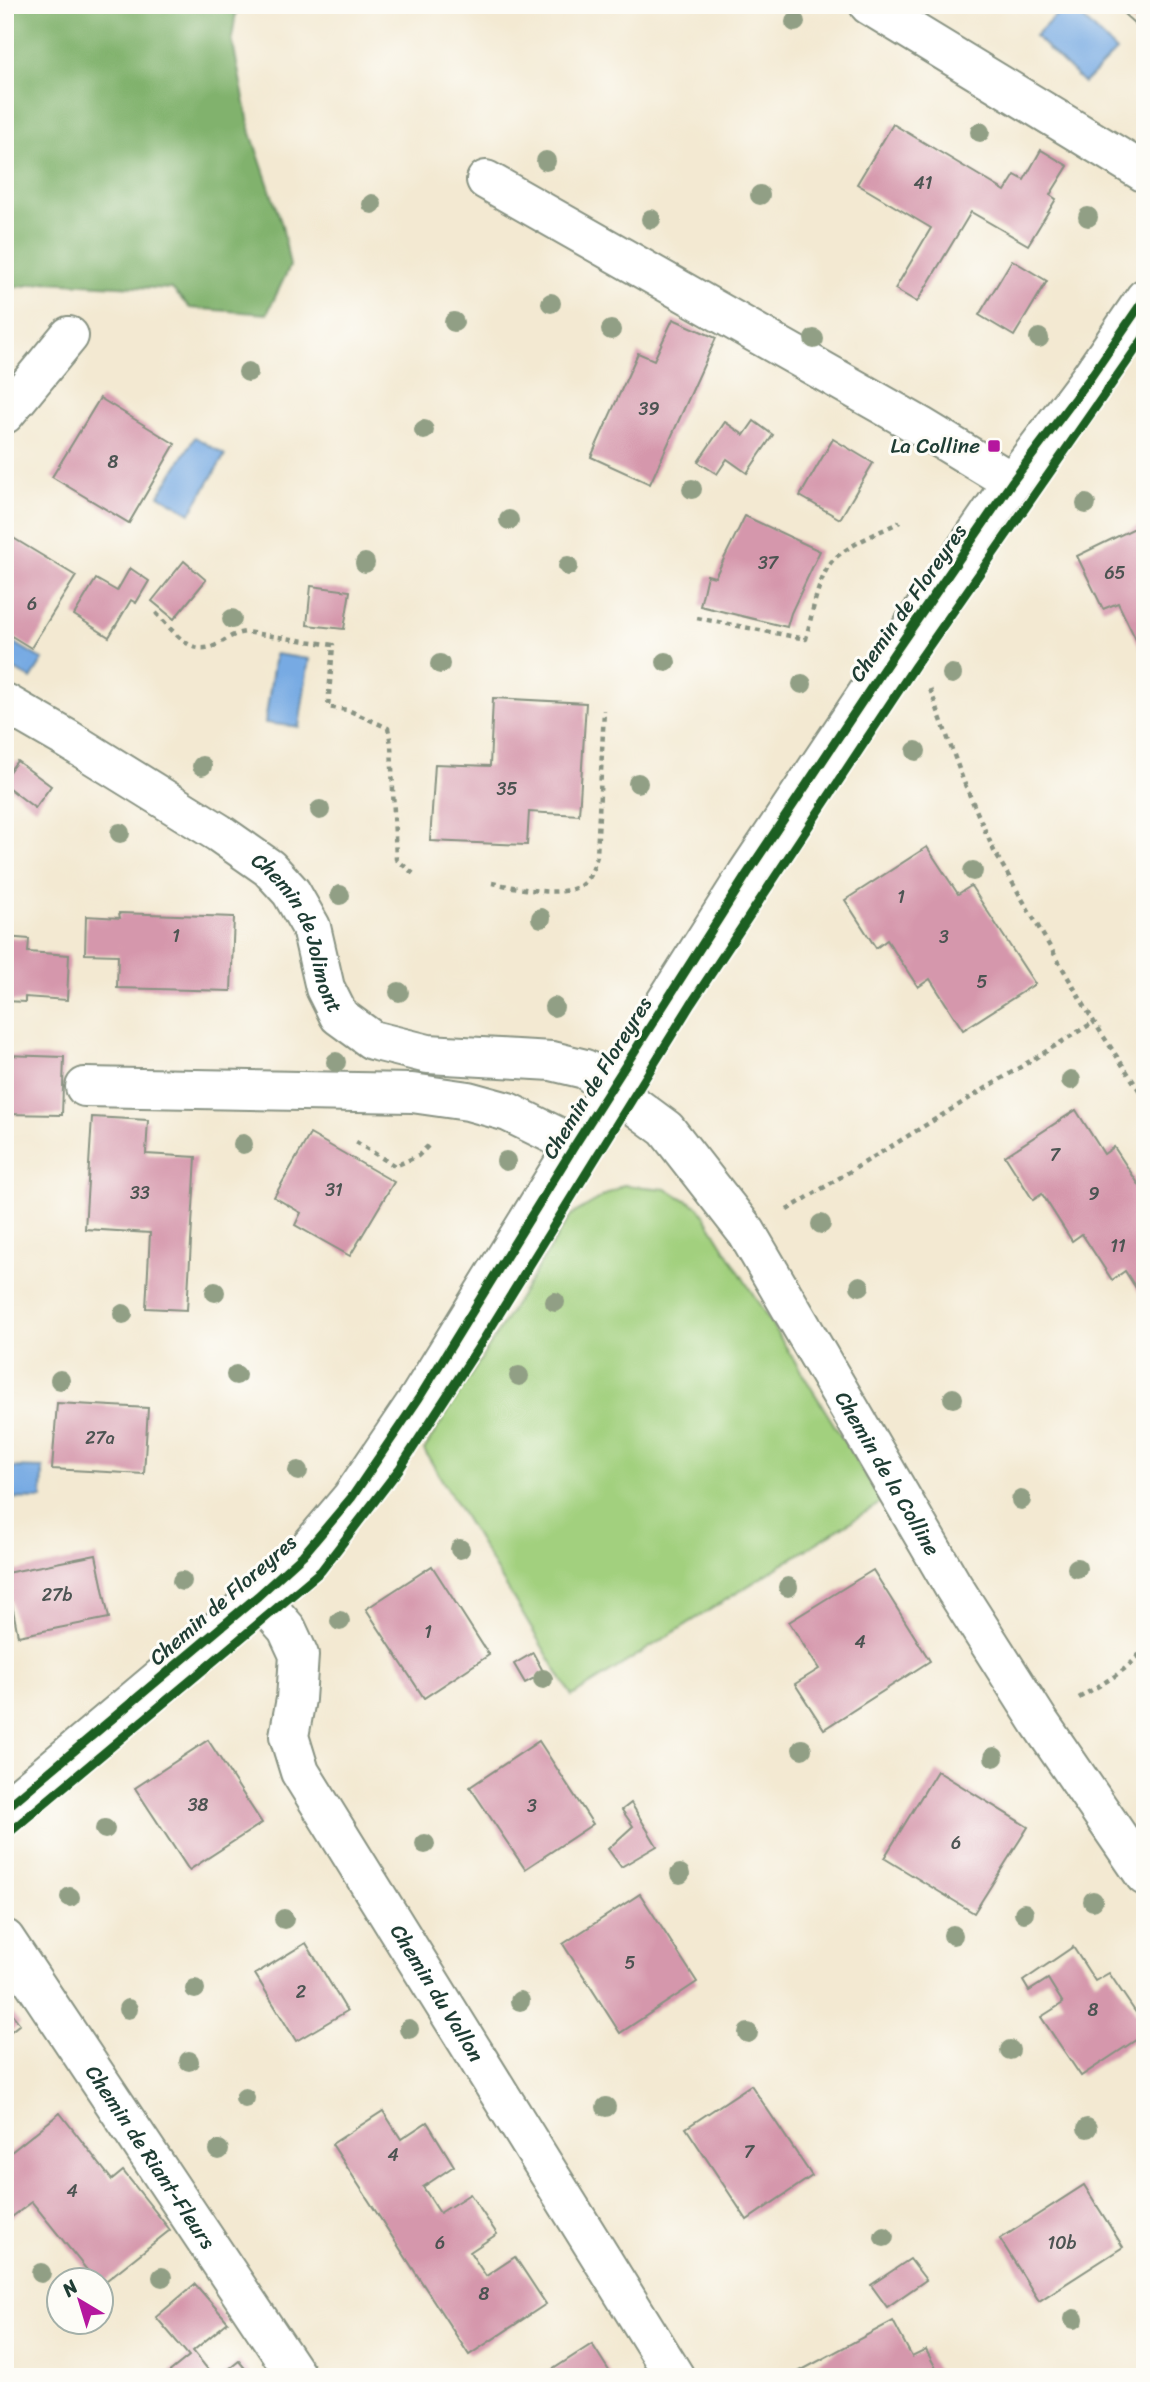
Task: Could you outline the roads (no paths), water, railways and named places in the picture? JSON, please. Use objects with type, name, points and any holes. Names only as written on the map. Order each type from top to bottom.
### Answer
[{"type":"street","points":[[869,5],[1145,173]]},
{"type":"street","points":[[486,180],[930,432],[1012,482]]},
{"type":"street","name":"Chemin de Floreyres","points":[[5,1808],[258,1596],[303,1555],[352,1497],[419,1398],[747,874],[1012,482],[1144,301]]},
{"type":"street","points":[[5,414],[69,336]]},
{"type":"street","name":"Chemin de Jolimont","points":[[5,703],[219,833],[269,868],[291,892],[311,927],[326,988],[339,1016],[372,1040],[428,1054],[552,1061],[585,1069],[611,1088]]},
{"type":"street","points":[[85,1087],[412,1093],[468,1101],[508,1112],[575,1145]]},
{"type":"street","name":"Chemin de la Colline","points":[[611,1088],[666,1129],[747,1233],[953,1586],[1040,1723],[1145,1876]]},
{"type":"street","name":"Chemin du Vallon","points":[[258,1596],[287,1629],[299,1655],[296,1699],[289,1736],[300,1772],[675,2377]]},
{"type":"street","name":"Chemin de Riant-Fleurs","points":[[5,1939],[297,2377]]},
{"type":"water","points":[[1066,5],[1070,5],[1116,51],[1084,83],[1035,36]]},
{"type":"water","points":[[195,437],[225,455],[190,513],[159,495]]},
{"type":"water","points":[[5,637],[43,660],[31,679],[5,663]]},
{"type":"water","points":[[275,654],[309,659],[299,727],[265,723]]},
{"type":"water","points":[[5,1467],[43,1468],[42,1499],[5,1498]]},
{"type":"place","name":"La Colline","points":[[994,446]]}]
